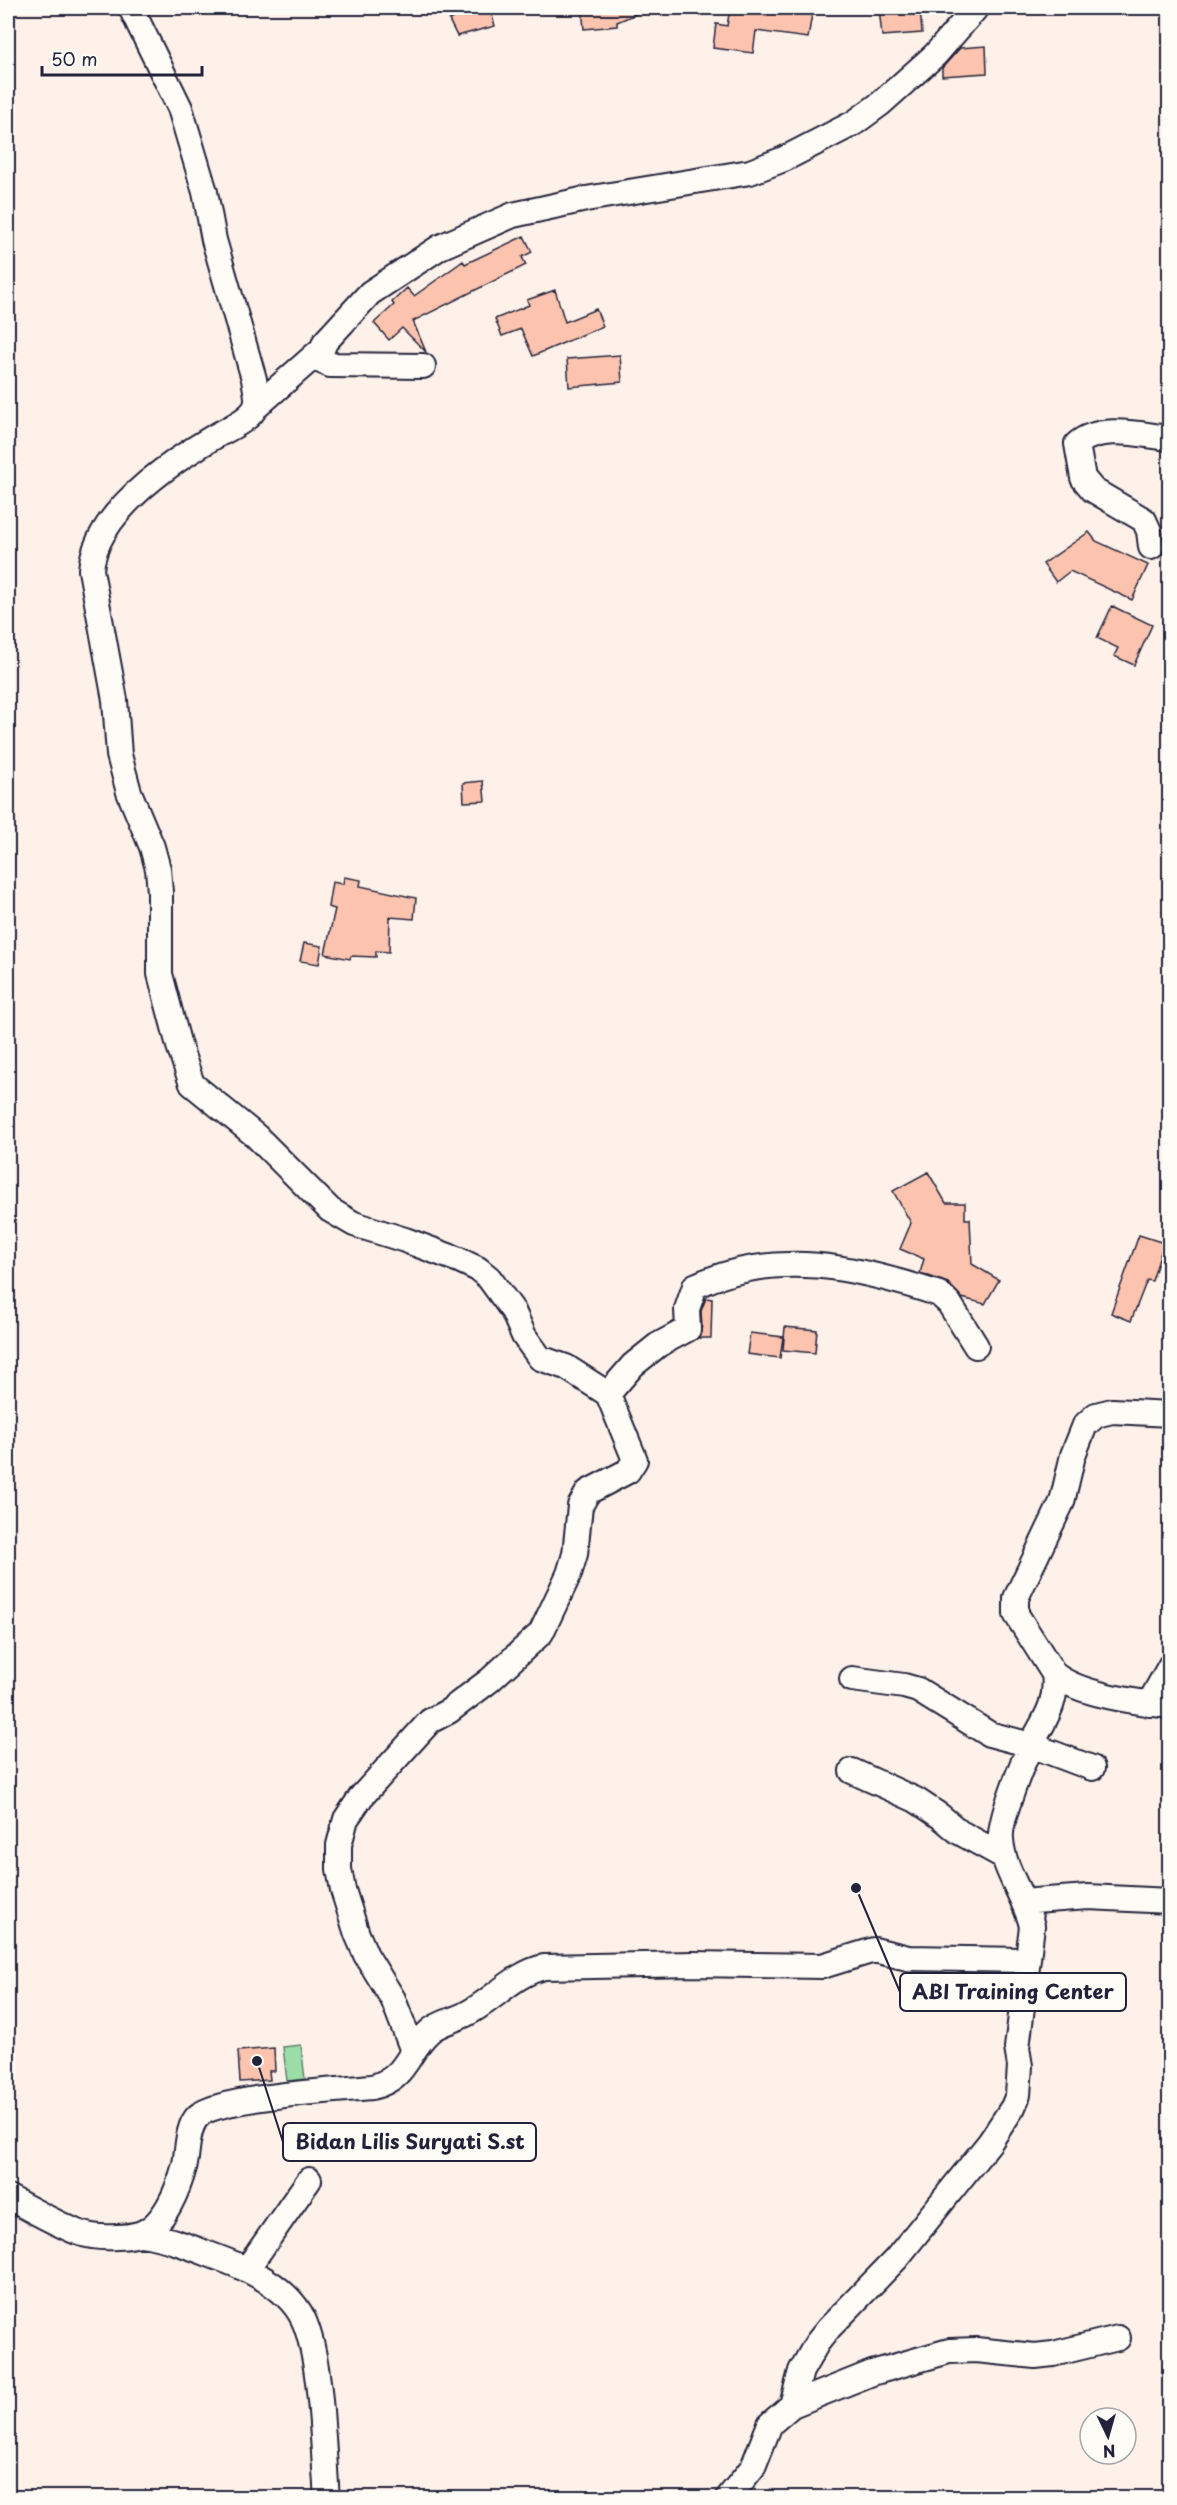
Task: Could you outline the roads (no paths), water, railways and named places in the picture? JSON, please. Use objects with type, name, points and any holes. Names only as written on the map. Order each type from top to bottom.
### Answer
[{"type":"street","points":[[131,8],[180,108],[205,192],[214,240],[254,378],[256,407]]},
{"type":"street","points":[[423,366],[330,365],[321,361],[321,351],[325,342],[370,293],[440,247],[513,215],[586,199],[750,172],[784,159],[854,123],[880,104],[935,55],[976,8]]},
{"type":"street","points":[[321,351],[256,407],[248,417],[201,444],[128,499],[115,515],[91,559],[114,700],[119,755],[129,792],[152,847],[158,869],[160,974],[179,1046],[192,1084],[256,1136],[330,1210],[354,1224],[441,1253],[478,1269],[489,1278],[513,1311],[524,1336],[540,1358],[566,1367],[609,1394],[635,1460],[628,1471],[588,1492],[580,1506],[579,1531],[569,1574],[541,1633],[490,1680],[449,1711],[430,1720],[361,1797],[346,1818],[339,1845],[339,1869],[343,1890],[366,1955],[393,1999],[413,2050]]},
{"type":"street","points":[[1151,547],[1149,531],[1144,520],[1093,490],[1083,478],[1077,444],[1087,436],[1101,434],[1170,438]]},
{"type":"street","points":[[609,1394],[633,1365],[658,1345],[688,1329],[687,1309],[695,1286],[721,1274],[792,1263],[828,1265],[939,1294],[949,1303],[976,1346]]},
{"type":"street","points":[[1170,1414],[1112,1411],[1091,1419],[1079,1436],[1062,1502],[1020,1587],[1014,1606],[1022,1626],[1054,1674],[1076,1686],[1121,1700],[1159,1705],[1170,1665]]},
{"type":"street","points":[[792,2405],[801,2372],[817,2343],[917,2234],[990,2142],[1013,2107],[1018,2095],[1020,2066],[1017,2048],[1027,1960],[1032,1937],[1028,1909],[1003,1856],[1000,1838],[1004,1814],[1031,1745],[1051,1710],[1055,1696],[1054,1674]]},
{"type":"street","points":[[852,1679],[918,1690],[989,1734],[1031,1745],[1092,1768]]},
{"type":"street","points":[[852,1771],[916,1800],[940,1816],[958,1832],[1003,1856]]},
{"type":"street","points":[[1028,1909],[1034,1901],[1057,1898],[1170,1901]]},
{"type":"street","points":[[141,2234],[156,2222],[168,2205],[185,2164],[192,2125],[201,2114],[223,2106],[253,2100],[382,2084],[400,2073],[413,2050],[432,2029],[473,2011],[526,1973],[544,1967],[682,1964],[822,1966],[874,1950],[908,1958],[1027,1960]]},
{"type":"street","points":[[247,2269],[309,2180]]},
{"type":"street","points":[[8,2198],[87,2235],[108,2238],[141,2234],[168,2238],[247,2269],[272,2284],[291,2301],[308,2328],[316,2366],[327,2498]]},
{"type":"street","points":[[728,2498],[753,2467],[770,2424],[792,2405],[872,2373],[949,2351],[962,2349],[1035,2356],[1053,2354],[1118,2338]]},
{"type":"place","name":"ABI Training Center","points":[[856,1888]]},
{"type":"place","name":"Bidan Lilis Suryati S.st","points":[[257,2061]]}]
